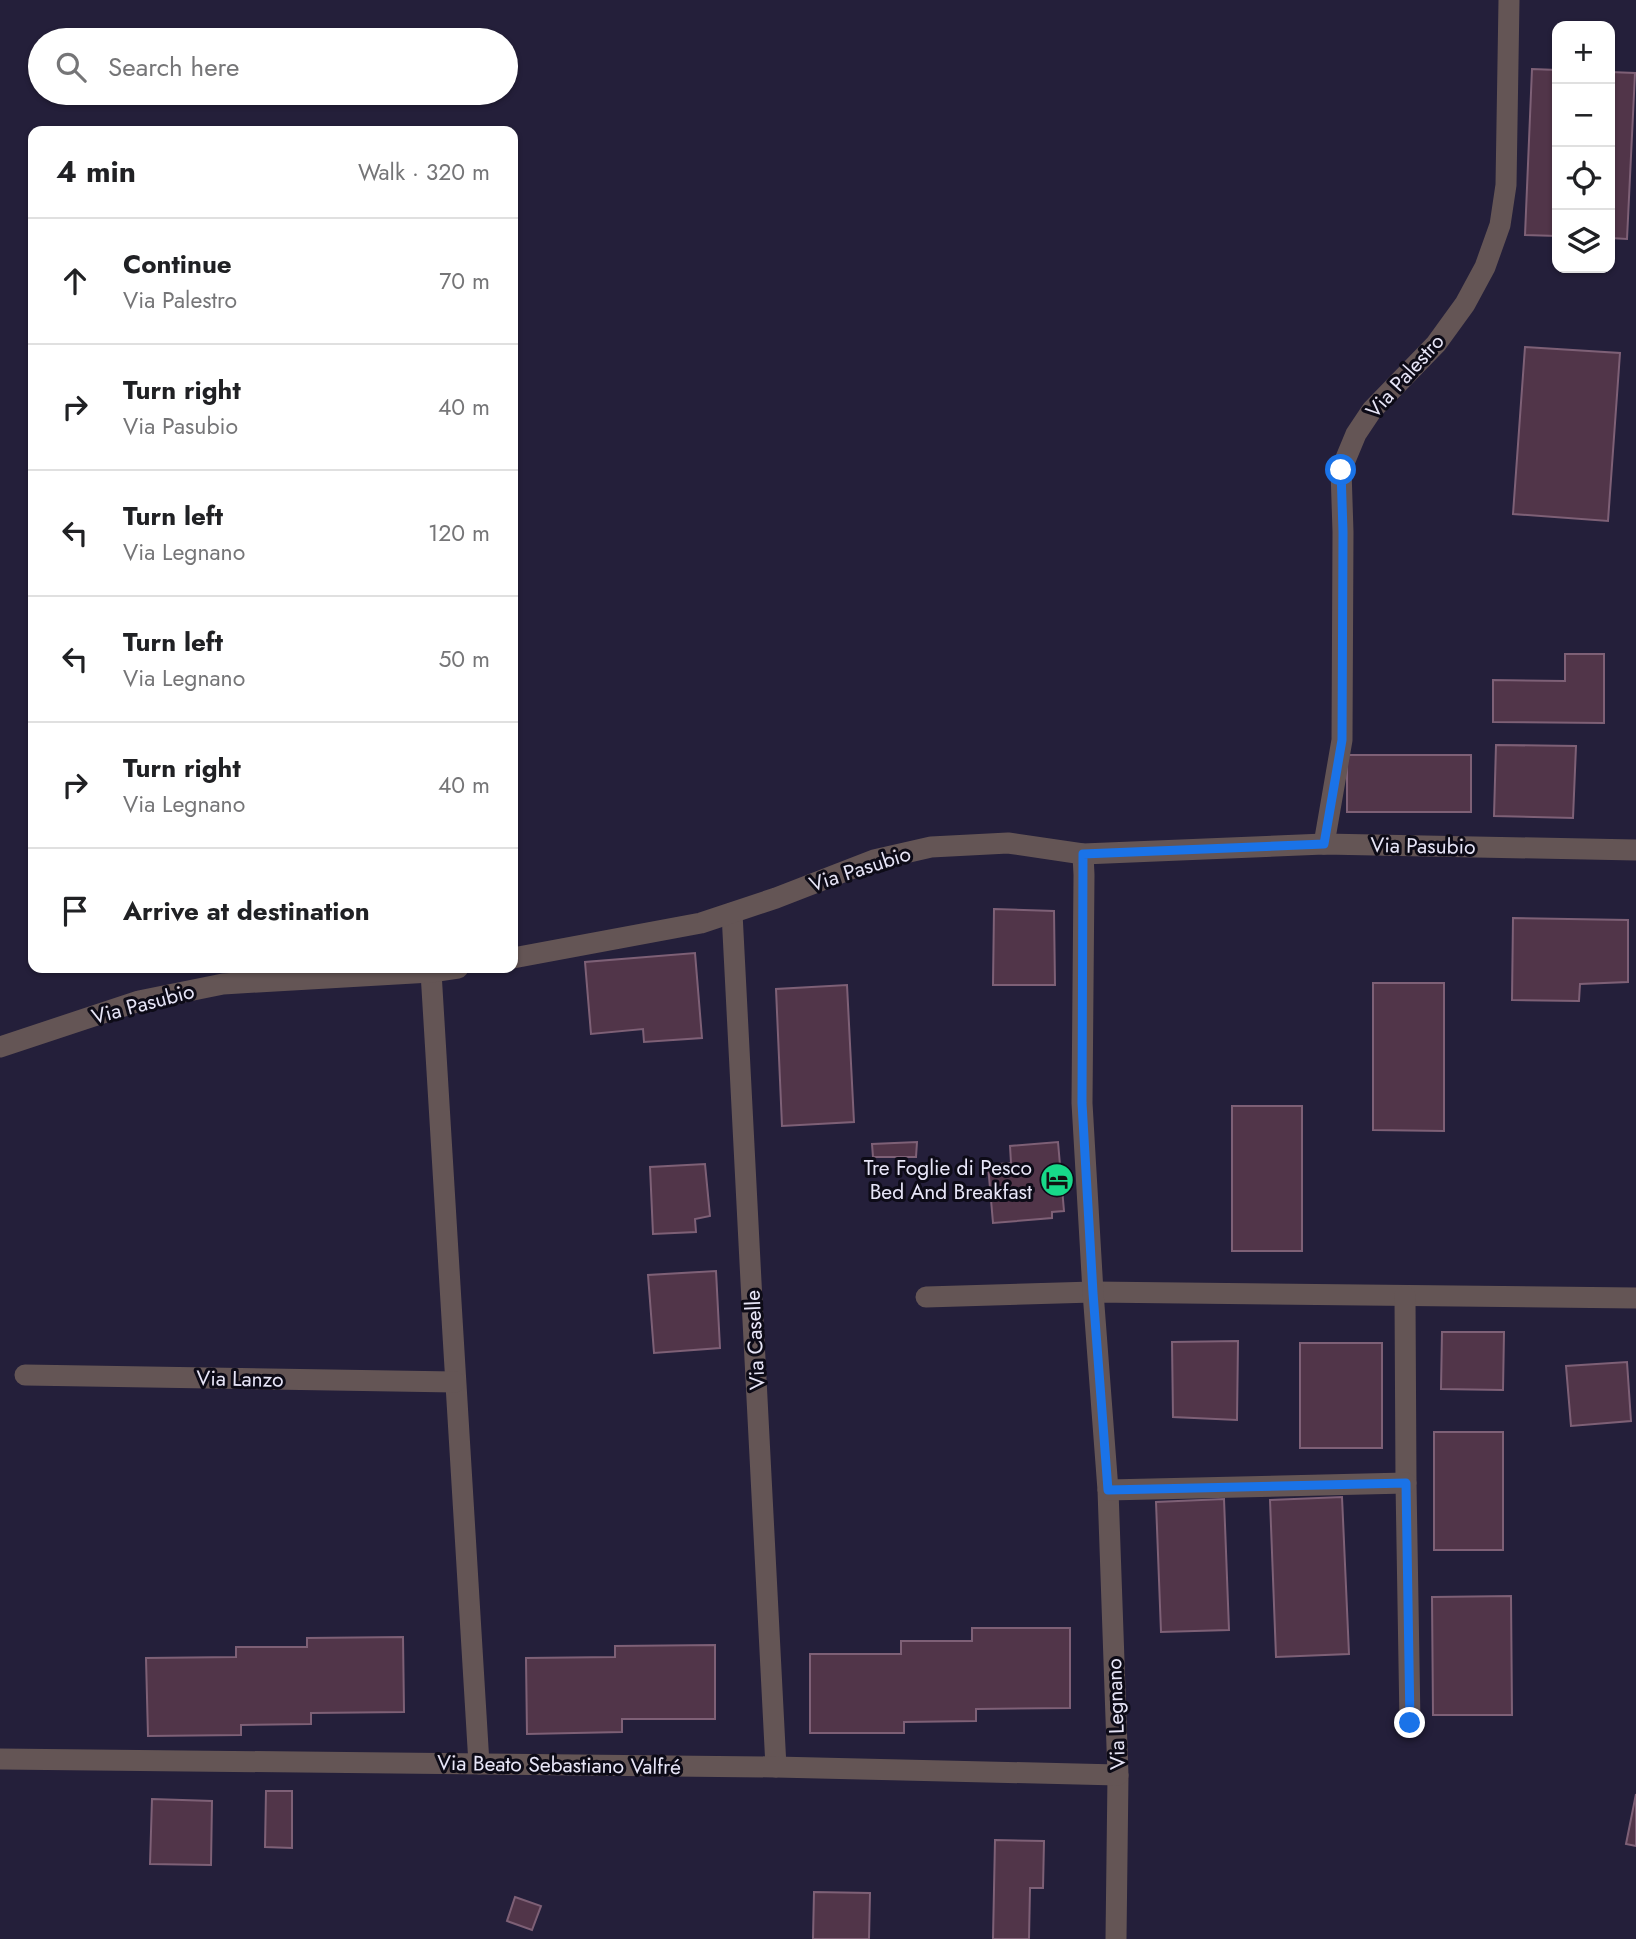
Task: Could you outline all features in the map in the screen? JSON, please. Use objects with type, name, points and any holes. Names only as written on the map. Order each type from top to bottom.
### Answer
[{"type":"street","name":"Via Palestro","points":[[1324,844],[1342,740],[1341,470],[1356,434],[1372,410],[1436,344],[1465,304],[1486,267],[1500,226],[1506,185],[1510,0]]},
{"type":"street","name":"Via Pasubio","points":[[518,957],[689,926],[776,898],[874,860],[931,847],[1008,843],[1083,854],[1324,844],[1636,850]]},
{"type":"street","name":"Via Legnano","points":[[1083,854],[1082,1103],[1108,1490],[1118,1775],[1116,1939]]},
{"type":"street","name":"Via Caselle","points":[[732,913],[776,1768]]},
{"type":"street","name":"Via Pasubio","points":[[0,1046],[139,1001],[223,984],[414,973]]},
{"type":"street","points":[[431,973],[480,1764]]},
{"type":"street","points":[[926,1297],[1093,1293],[1636,1298]]},
{"type":"street","points":[[1405,1296],[1410,1723]]},
{"type":"street","name":"Via Lanzo","points":[[25,1375],[455,1382]]},
{"type":"street","points":[[1108,1490],[1406,1483]]},
{"type":"street","name":"Via Beato Sebastiano Valfré","points":[[0,1759],[776,1768],[1118,1775]]},
{"type":"building","points":[[1532,69],[1552,70],[1552,236],[1525,235]]},
{"type":"building","points":[[1615,72],[1635,73],[1627,239],[1615,238]]},
{"type":"building","points":[[1525,347],[1620,353],[1608,521],[1513,514]]},
{"type":"building","points":[[1565,654],[1604,654],[1604,723],[1493,722],[1493,680],[1565,681]]},
{"type":"building","points":[[1496,745],[1576,746],[1573,818],[1494,816]]},
{"type":"building","points":[[1347,755],[1471,755],[1471,812],[1347,812]]},
{"type":"building","points":[[994,909],[1054,911],[1055,985],[993,985]]},
{"type":"building","points":[[1513,918],[1628,920],[1628,982],[1580,984],[1579,1001],[1512,1000]]},
{"type":"building","points":[[695,953],[702,1038],[644,1042],[643,1029],[591,1034],[585,962]]},
{"type":"building","points":[[1373,983],[1444,983],[1444,1131],[1373,1130]]},
{"type":"building","points":[[847,985],[854,1122],[782,1126],[776,989]]},
{"type":"building","points":[[1232,1106],[1302,1106],[1302,1251],[1232,1251]]},
{"type":"building","points":[[917,1142],[916,1157],[873,1157],[872,1144]]},
{"type":"building","points":[[1058,1142],[1064,1211],[1052,1212],[1052,1218],[993,1223],[988,1165],[1011,1163],[1010,1146]]},
{"type":"building","points":[[705,1164],[710,1216],[695,1219],[696,1232],[653,1234],[650,1167]]},
{"type":"building","points":[[716,1271],[720,1348],[654,1353],[648,1275]]},
{"type":"building","points":[[1442,1332],[1504,1332],[1503,1390],[1441,1389]]},
{"type":"building","points":[[1238,1341],[1237,1420],[1173,1417],[1172,1342]]},
{"type":"building","points":[[1300,1343],[1382,1343],[1382,1448],[1300,1448]]},
{"type":"building","points":[[1627,1362],[1631,1421],[1571,1426],[1566,1366]]},
{"type":"building","points":[[1434,1432],[1503,1432],[1503,1550],[1434,1550]]},
{"type":"building","points":[[1342,1497],[1349,1654],[1276,1657],[1270,1500]]},
{"type":"building","points":[[1224,1499],[1229,1630],[1161,1632],[1156,1502]]},
{"type":"building","points":[[1511,1596],[1512,1715],[1433,1715],[1432,1597]]},
{"type":"building","points":[[972,1628],[1070,1628],[1070,1708],[976,1709],[976,1721],[904,1722],[904,1733],[810,1733],[810,1654],[901,1654],[901,1641],[972,1641]]},
{"type":"building","points":[[403,1637],[404,1712],[311,1713],[311,1724],[241,1725],[241,1735],[148,1736],[146,1658],[236,1657],[236,1647],[307,1647],[307,1638]]},
{"type":"building","points":[[715,1645],[715,1719],[622,1719],[622,1732],[527,1734],[526,1658],[615,1657],[615,1646]]},
{"type":"building","points":[[266,1791],[292,1791],[292,1848],[265,1847]]},
{"type":"building","points":[[1636,1794],[1636,1846],[1626,1844]]},
{"type":"building","points":[[152,1799],[212,1801],[211,1865],[150,1864]]},
{"type":"building","points":[[995,1840],[1044,1841],[1043,1888],[1030,1888],[1029,1939],[993,1939]]},
{"type":"building","points":[[814,1892],[870,1893],[869,1939],[813,1939]]},
{"type":"building","points":[[515,1897],[541,1906],[532,1930],[507,1921]]},
{"type":"place","name":"Tre Foglie di Pesco Bed And Breakfast","points":[[1057,1180]]},
{"type":"route","points":[[1341,470],[1342,740],[1324,844],[1083,854],[1082,1103],[1108,1490],[1406,1483],[1410,1723]]}]
